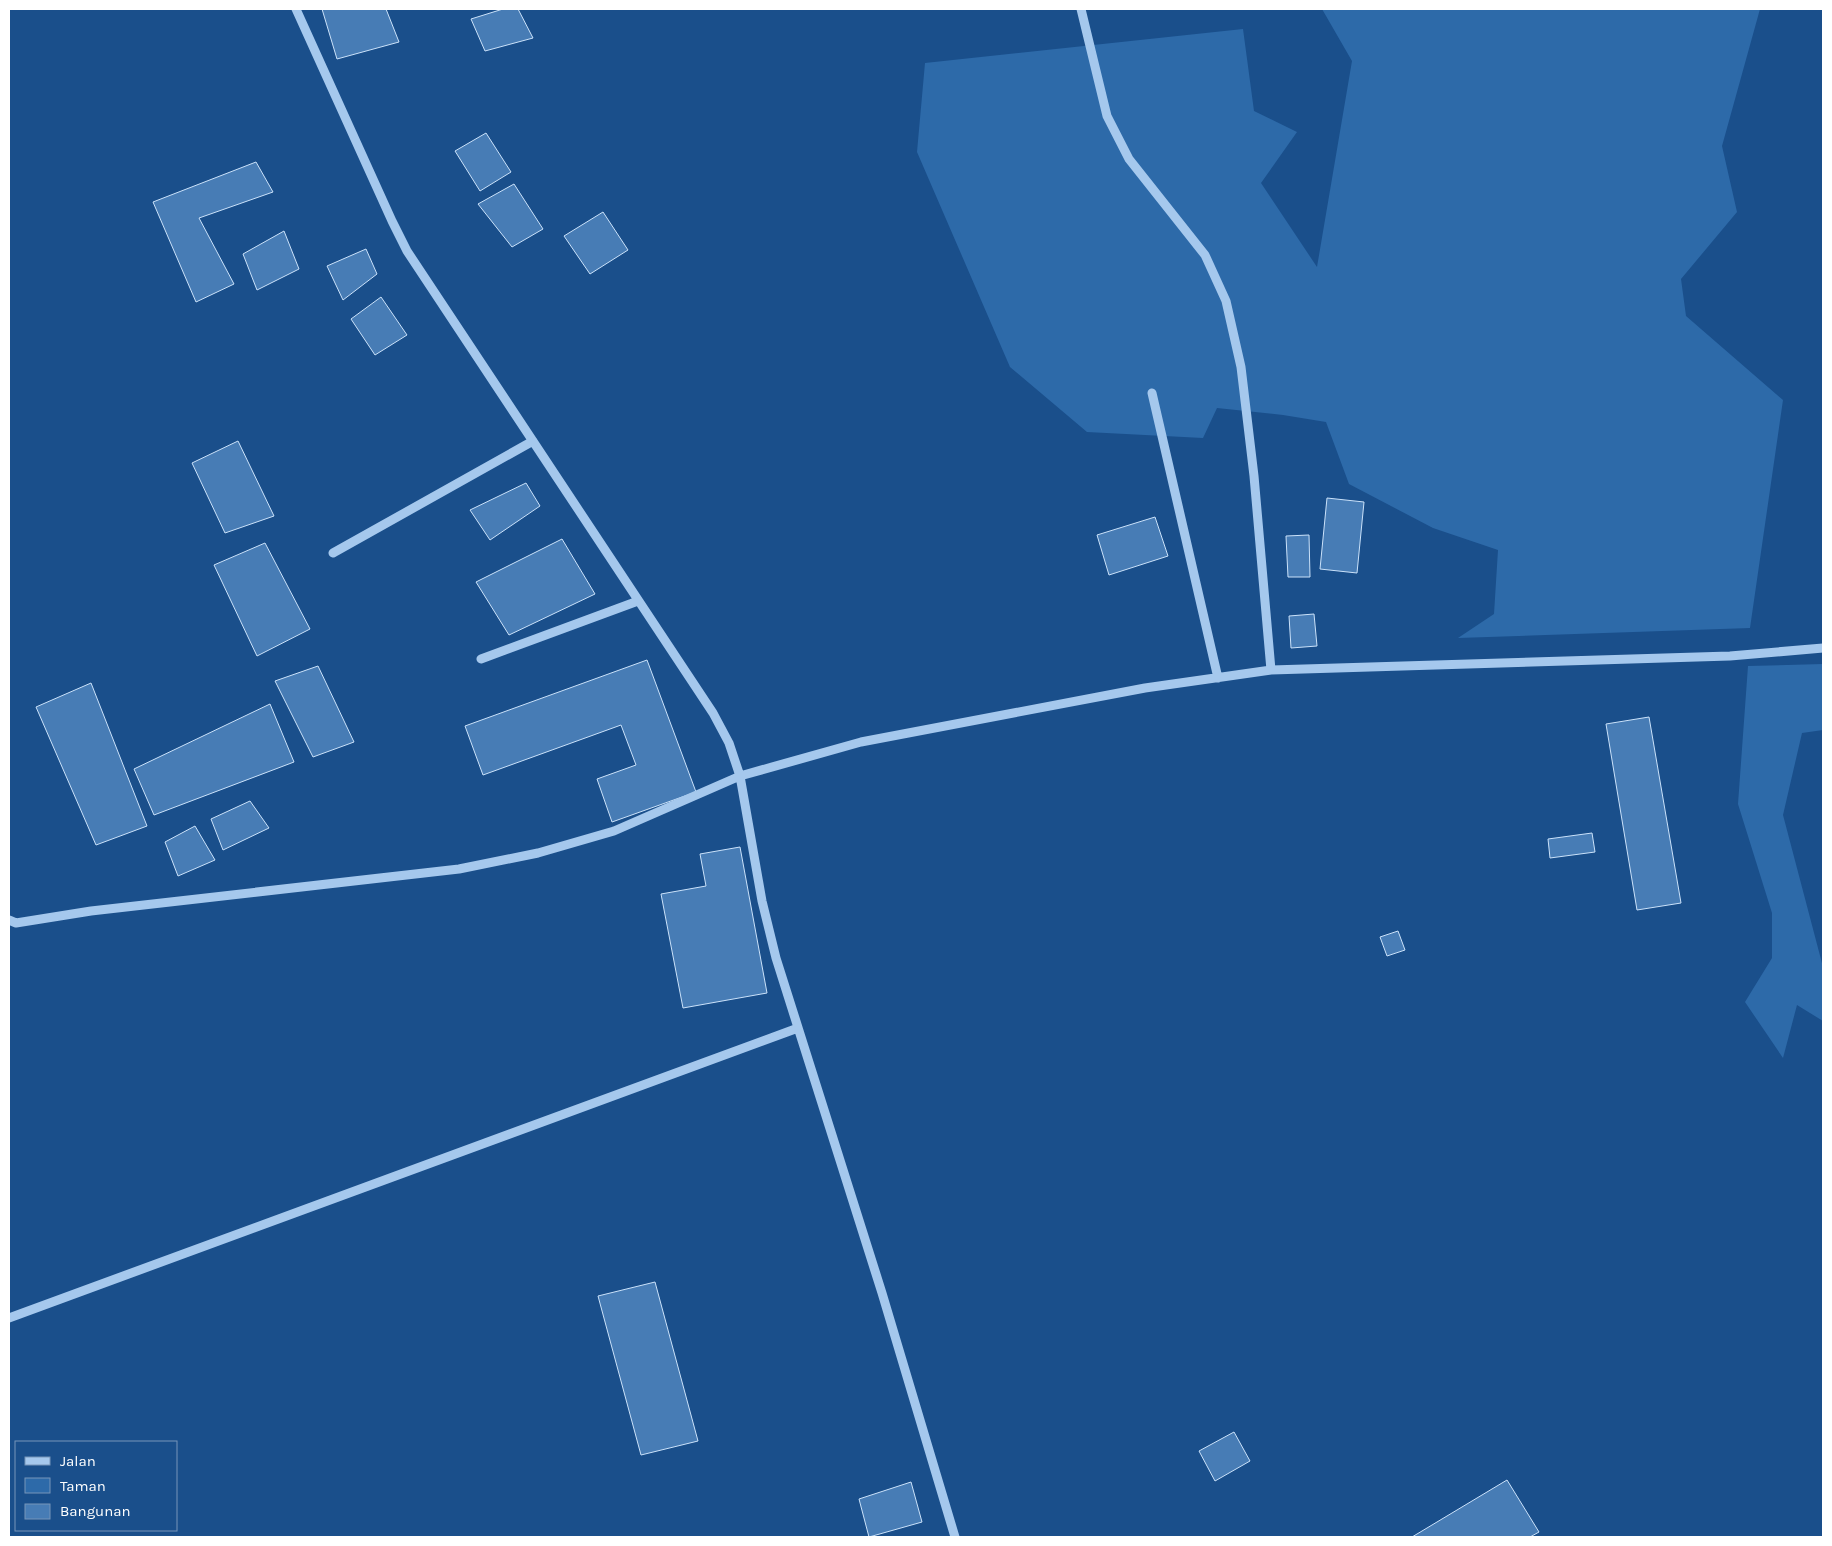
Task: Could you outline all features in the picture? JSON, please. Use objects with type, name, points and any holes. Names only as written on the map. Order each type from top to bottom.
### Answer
[{"type":"street","points":[[296,9],[407,250],[714,714],[729,743],[740,776],[762,901],[776,958],[882,1293],[955,1537]]},
{"type":"street","points":[[1081,9],[1107,116],[1129,159],[1205,254],[1226,301],[1241,366],[1254,476],[1271,670]]},
{"type":"street","points":[[1152,393],[1218,678]]},
{"type":"street","points":[[333,554],[532,441]]},
{"type":"street","points":[[481,658],[638,601]]},
{"type":"street","points":[[9,920],[16,923],[101,910],[459,869],[538,852],[614,831],[740,776],[861,742],[1145,688],[1271,670],[1730,656],[1823,648]]},
{"type":"street","points":[[9,1318],[798,1028]]},
{"type":"green space","points":[[1322,9],[1760,9],[1722,146],[1737,212],[1681,279],[1686,316],[1783,400],[1750,628],[1458,638],[1494,614],[1498,550],[1433,528],[1349,484],[1326,422],[1217,408],[1203,438],[1087,432],[1010,367],[917,152],[925,63],[1243,29],[1254,111],[1297,132],[1261,183],[1317,267],[1352,61]]},
{"type":"green space","points":[[1823,664],[1823,730],[1802,733],[1783,815],[1823,967],[1823,1021],[1797,1005],[1783,1058],[1745,1002],[1772,958],[1772,913],[1738,804],[1748,666]]},
{"type":"building","points":[[322,9],[386,9],[399,42],[337,59]]},
{"type":"building","points":[[503,9],[518,9],[533,38],[485,51],[471,19]]},
{"type":"building","points":[[486,133],[511,172],[480,191],[455,151]]},
{"type":"building","points":[[256,162],[273,192],[199,218],[234,284],[196,302],[153,202]]},
{"type":"building","points":[[514,184],[543,229],[512,247],[478,204]]},
{"type":"building","points":[[603,212],[628,250],[590,274],[564,236]]},
{"type":"building","points":[[284,231],[299,269],[257,290],[243,254]]},
{"type":"building","points":[[366,249],[377,274],[343,300],[327,266]]},
{"type":"building","points":[[381,297],[407,335],[375,355],[351,319]]},
{"type":"building","points":[[238,441],[274,516],[225,533],[192,463]]},
{"type":"building","points":[[526,483],[540,506],[490,540],[470,510]]},
{"type":"building","points":[[1327,498],[1364,502],[1357,573],[1320,569]]},
{"type":"building","points":[[1155,517],[1168,556],[1109,575],[1097,535]]},
{"type":"building","points":[[1309,535],[1310,577],[1288,577],[1286,536]]},
{"type":"building","points":[[562,539],[595,594],[509,635],[476,582]]},
{"type":"building","points":[[265,543],[310,629],[257,656],[214,565]]},
{"type":"building","points":[[1314,614],[1317,646],[1291,648],[1289,616]]},
{"type":"building","points":[[647,660],[696,792],[612,822],[597,779],[636,765],[621,725],[483,775],[465,726]]},
{"type":"building","points":[[318,666],[354,742],[313,757],[275,681]]},
{"type":"building","points":[[91,683],[147,826],[96,845],[36,707]]},
{"type":"building","points":[[270,704],[294,762],[154,815],[134,769]]},
{"type":"building","points":[[1649,717],[1681,903],[1637,910],[1606,724]]},
{"type":"building","points":[[250,801],[269,828],[223,850],[211,819]]},
{"type":"building","points":[[195,826],[215,860],[178,876],[165,842]]},
{"type":"building","points":[[1592,833],[1595,852],[1550,858],[1548,839]]},
{"type":"building","points":[[740,847],[767,993],[683,1008],[661,894],[706,886],[700,854]]},
{"type":"building","points":[[1398,931],[1405,950],[1387,956],[1380,937]]},
{"type":"building","points":[[655,1282],[698,1441],[641,1455],[598,1296]]},
{"type":"building","points":[[1234,1432],[1250,1461],[1215,1481],[1199,1451]]},
{"type":"building","points":[[1507,1480],[1539,1532],[1530,1537],[1412,1537]]},
{"type":"building","points":[[911,1482],[922,1522],[869,1537],[859,1499]]}]
